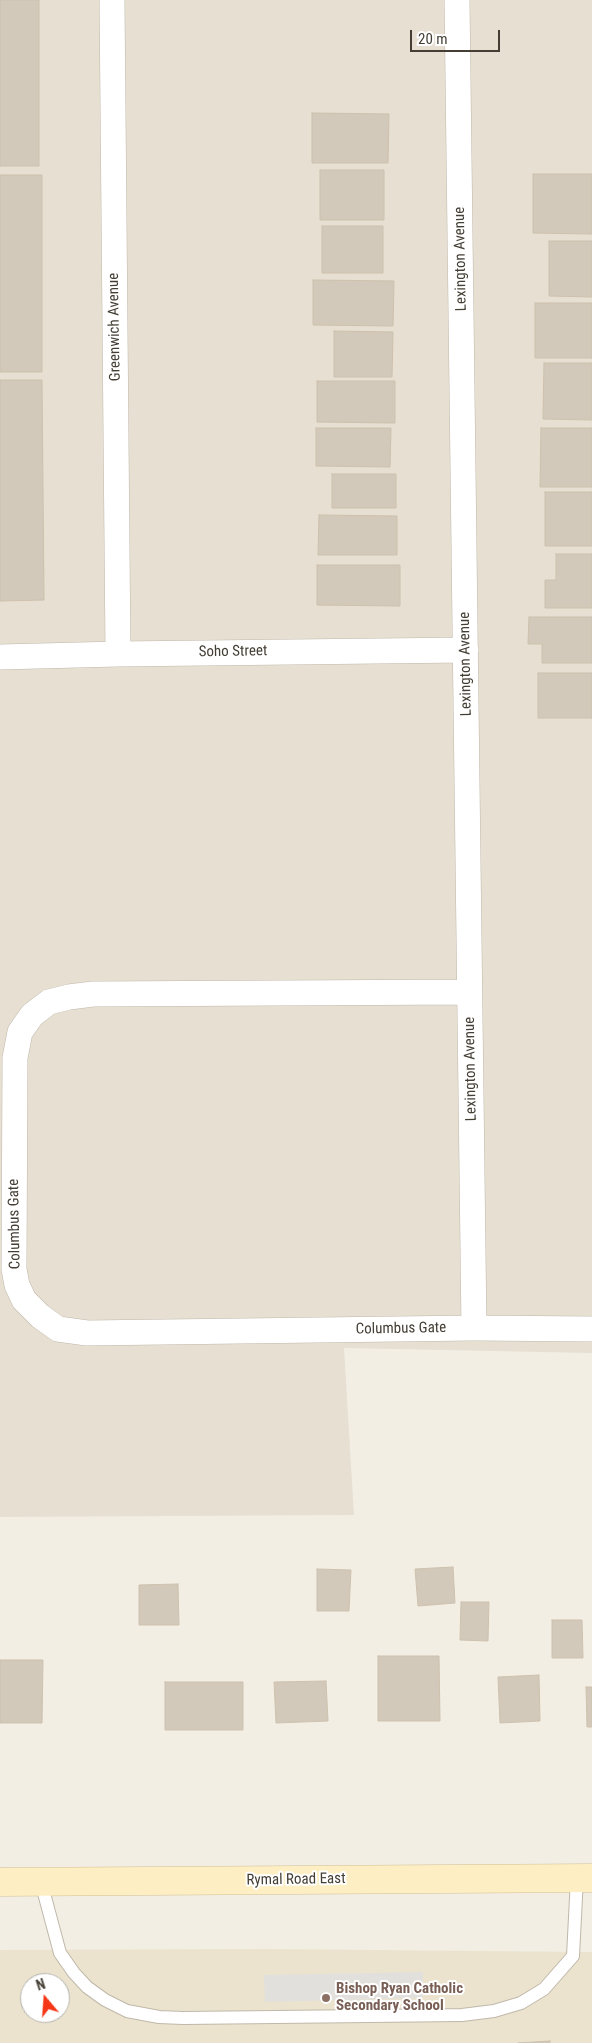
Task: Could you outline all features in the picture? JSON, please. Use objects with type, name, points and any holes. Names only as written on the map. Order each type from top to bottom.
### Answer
[{"type":"main road","name":"Rymal Road East","points":[[0,1882],[584,1878]]},
{"type":"street","name":"Greenwich Avenue","points":[[112,0],[118,654]]},
{"type":"street","name":"Lexington Avenue","points":[[457,0],[474,1328]]},
{"type":"street","name":"Soho Street","points":[[0,657],[466,650]]},
{"type":"street","name":"Columbus Gate","points":[[470,992],[94,994],[49,1002],[32,1015],[20,1032],[15,1058],[14,1269],[17,1285],[24,1300],[40,1316],[58,1329],[87,1332],[474,1328],[592,1329]]},
{"type":"lane","points":[[41,1882],[60,1953],[74,1973],[88,1987],[105,2000],[127,2011],[159,2017],[183,2018],[462,2015],[494,2011],[522,2003],[544,1989],[573,1956],[584,1878]]},
{"type":"shaded area","points":[[0,0],[592,0],[592,1353],[344,1348],[354,1515],[0,1517]]},
{"type":"shaded area","name":"Bishop Ryan Catholic Secondary School","points":[[264,1949],[592,1952],[592,2043],[0,2043],[0,1950]]},
{"type":"shaded area","points":[[423,1972],[423,1998],[265,2002],[264,1975]]},
{"type":"building","points":[[0,0],[39,0],[39,166],[0,166]]},
{"type":"building","points":[[312,113],[389,114],[388,163],[312,163]]},
{"type":"building","points":[[320,170],[384,170],[384,220],[320,220]]},
{"type":"building","points":[[533,174],[592,174],[592,234],[533,233]]},
{"type":"building","points":[[0,175],[42,175],[42,372],[0,372]]},
{"type":"building","points":[[322,226],[383,226],[383,273],[322,273]]},
{"type":"building","points":[[549,241],[592,241],[592,297],[549,296]]},
{"type":"building","points":[[313,280],[394,281],[393,326],[313,325]]},
{"type":"building","points":[[535,303],[592,303],[592,358],[535,358]]},
{"type":"building","points":[[334,331],[393,332],[392,377],[334,377]]},
{"type":"building","points":[[544,363],[592,363],[592,420],[543,419]]},
{"type":"building","points":[[0,380],[42,380],[44,600],[0,601]]},
{"type":"building","points":[[317,381],[395,381],[395,423],[317,422]]},
{"type":"building","points":[[316,428],[391,428],[390,467],[316,466]]},
{"type":"building","points":[[541,428],[592,428],[592,487],[540,487]]},
{"type":"building","points":[[332,474],[396,474],[396,508],[332,508]]},
{"type":"building","points":[[545,492],[592,492],[592,546],[545,546]]},
{"type":"building","points":[[319,515],[397,516],[397,555],[318,555]]},
{"type":"building","points":[[556,554],[592,554],[592,608],[545,608],[545,580],[556,580]]},
{"type":"building","points":[[317,565],[400,565],[400,606],[317,605]]},
{"type":"building","points":[[529,617],[592,617],[592,663],[542,663],[542,644],[528,644]]},
{"type":"building","points":[[538,673],[592,673],[592,718],[538,718]]},
{"type":"building","points":[[453,1567],[455,1603],[418,1606],[415,1569]]},
{"type":"building","points":[[317,1569],[351,1570],[349,1611],[317,1611]]},
{"type":"building","points":[[178,1584],[179,1625],[139,1625],[139,1585]]},
{"type":"building","points":[[461,1602],[489,1602],[488,1641],[460,1640]]},
{"type":"building","points":[[552,1620],[582,1620],[583,1658],[552,1658]]},
{"type":"building","points":[[378,1656],[439,1656],[440,1721],[378,1721]]},
{"type":"building","points":[[0,1660],[43,1660],[42,1723],[0,1723]]},
{"type":"building","points":[[539,1675],[540,1721],[500,1723],[498,1677]]},
{"type":"building","points":[[326,1681],[328,1721],[276,1723],[274,1682]]},
{"type":"building","points":[[165,1682],[243,1682],[243,1730],[165,1730]]},
{"type":"building","points":[[586,1687],[592,1687],[592,1727],[587,1727]]},
{"type":"building","points":[[550,2041],[550,2043],[518,2043]]},
{"type":"place","name":"Bishop Ryan Catholic Secondary School","points":[[326,1998]]}]
